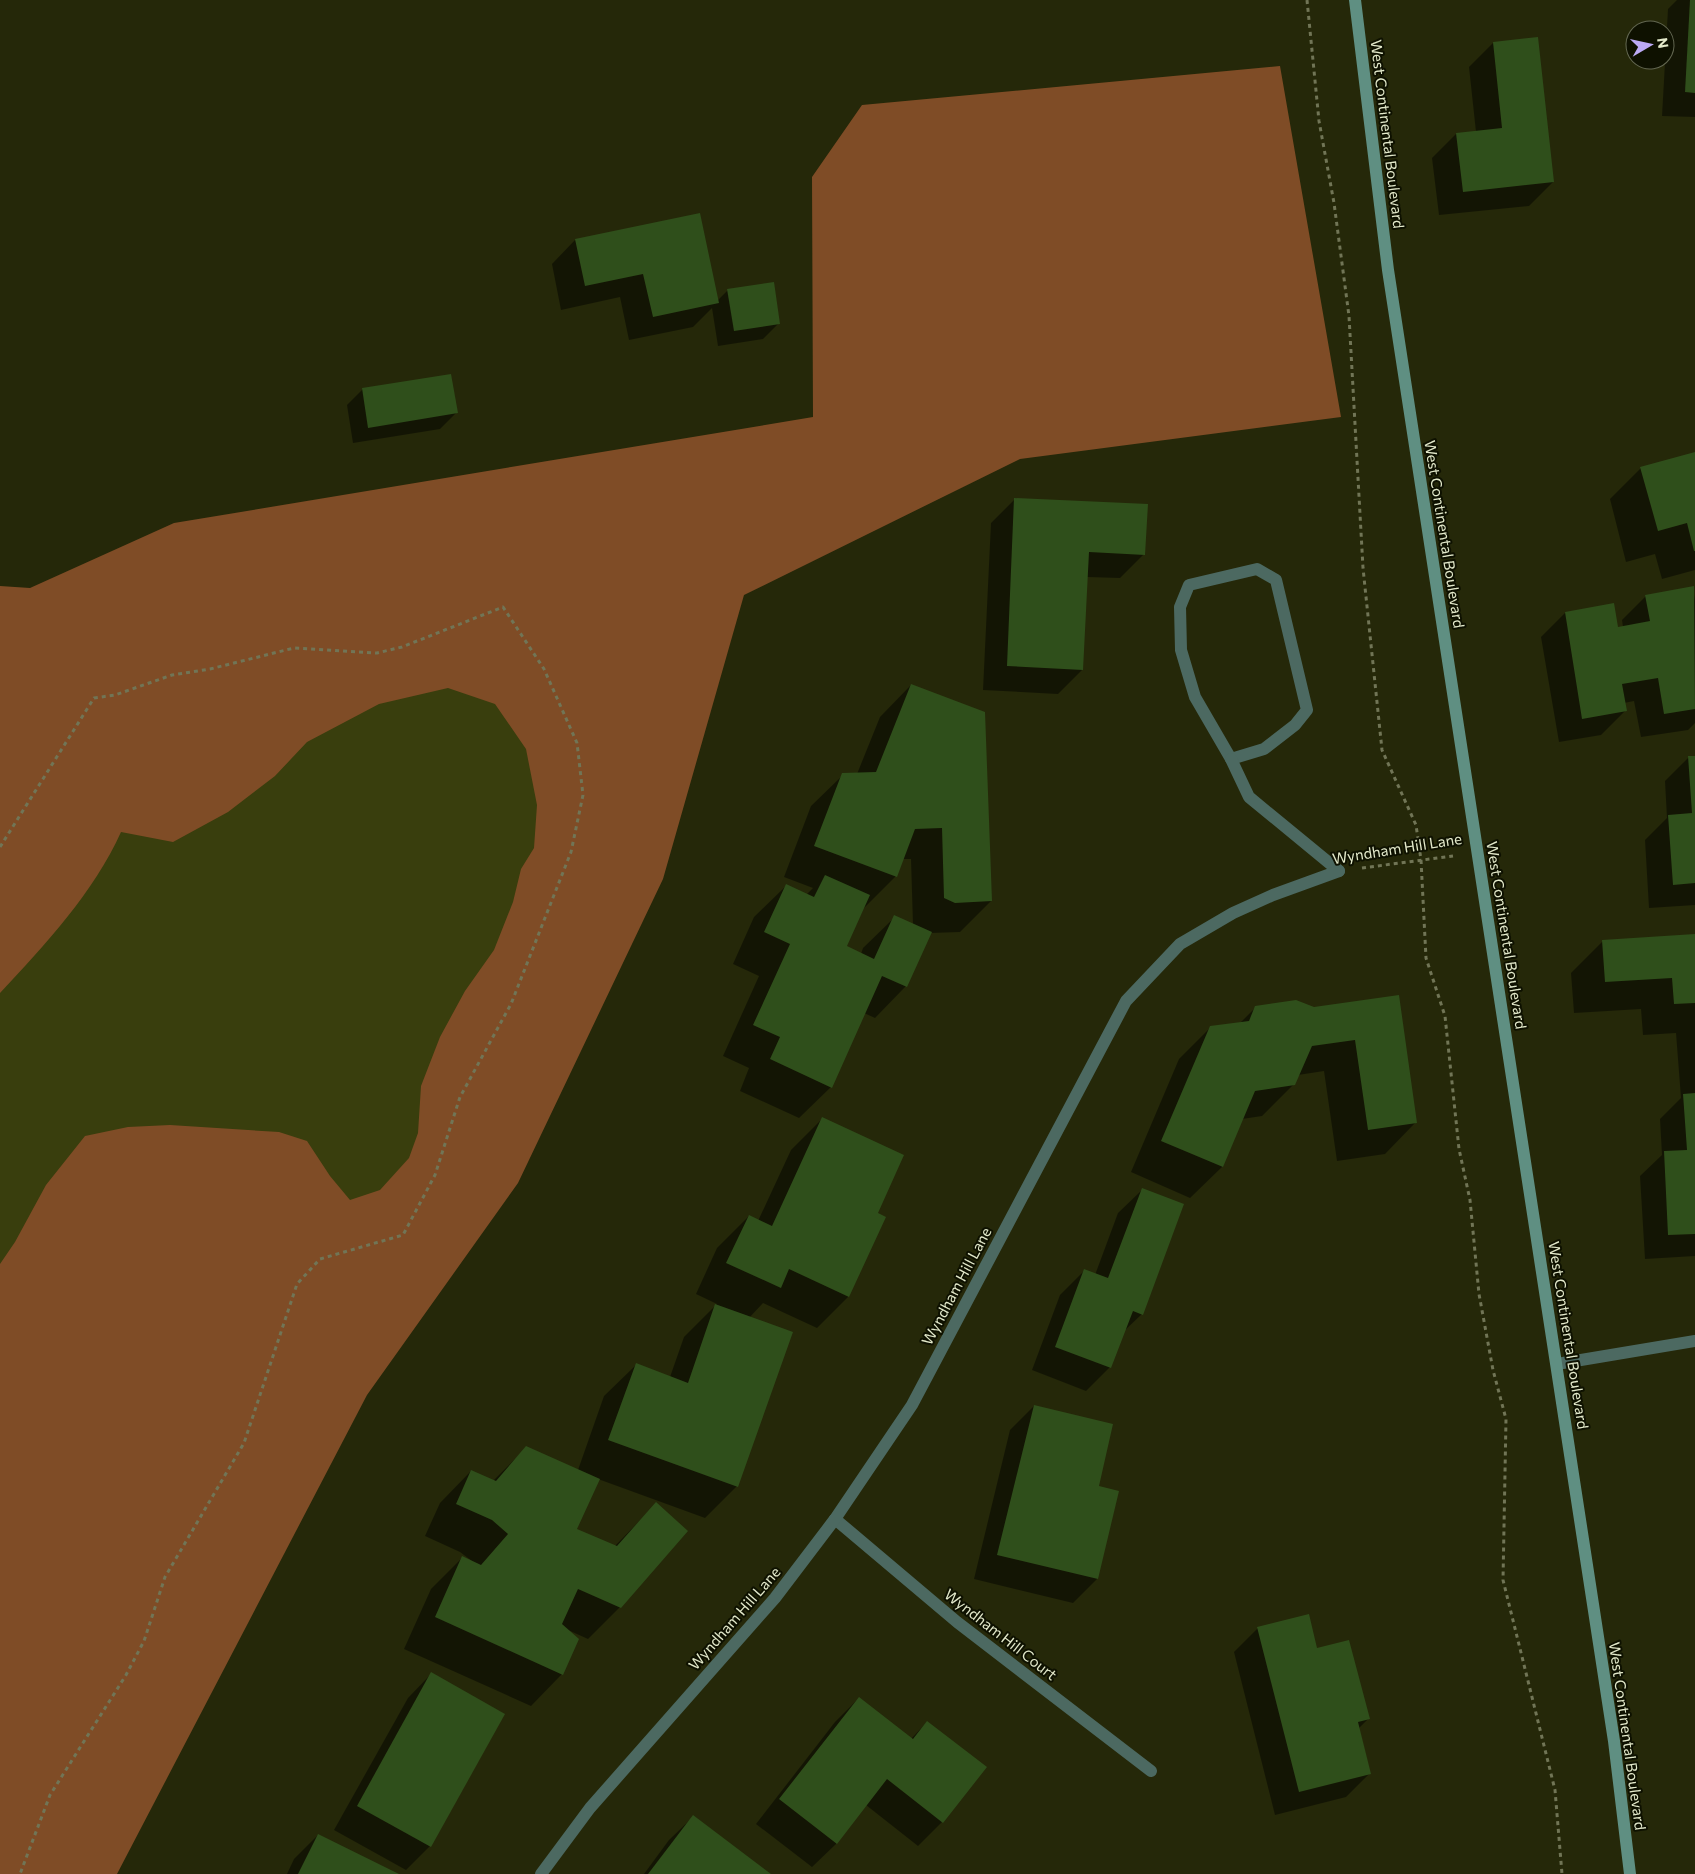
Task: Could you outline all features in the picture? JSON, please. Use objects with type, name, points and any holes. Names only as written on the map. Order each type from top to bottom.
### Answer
[{"type":"main road","name":"West Continental Boulevard","points":[[1355,0],[1388,270],[1614,1741],[1630,1874]]},
{"type":"street","points":[[1231,759],[1264,749],[1295,725],[1307,710],[1276,580],[1257,569],[1189,586],[1180,607],[1182,650],[1195,697],[1210,726],[1231,759],[1249,796],[1339,871]]},
{"type":"street","name":"Wyndham Hill Lane","points":[[541,1874],[590,1808],[775,1598],[835,1519],[912,1405],[1126,1001],[1180,944],[1233,913],[1273,895],[1339,871]]},
{"type":"street","points":[[1557,1364],[1695,1341]]},
{"type":"street","name":"Wyndham Hill Court","points":[[835,1519],[957,1622],[1151,1771]]},
{"type":"path","points":[[1307,0],[1319,121],[1334,203],[1349,316],[1363,568],[1382,750],[1416,825],[1421,860],[1426,958],[1445,1016],[1459,1149],[1470,1200],[1479,1294],[1493,1370],[1506,1419],[1503,1580],[1555,1790],[1562,1874]]},
{"type":"path","points":[[0,847],[94,698],[115,695],[172,675],[210,669],[294,648],[376,653],[402,647],[503,607],[544,669],[577,743],[583,795],[571,852],[511,1004],[460,1097],[435,1174],[403,1235],[320,1259],[297,1284],[244,1443],[165,1577],[144,1641],[126,1675],[50,1795],[20,1874]]},
{"type":"path","name":"Wyndham Hill Lane","points":[[1339,871],[1478,853]]},
{"type":"shaded area","points":[[1280,66],[1341,417],[1020,459],[744,595],[663,879],[518,1183],[367,1395],[117,1874],[0,1874],[0,586],[30,588],[174,523],[813,417],[812,177],[862,105]]},
{"type":"shaded area","points":[[448,688],[495,704],[526,749],[537,805],[534,848],[521,869],[513,902],[494,950],[465,991],[440,1037],[421,1086],[418,1133],[409,1158],[380,1190],[350,1200],[330,1176],[307,1141],[279,1132],[170,1125],[128,1127],[85,1136],[46,1185],[15,1242],[0,1264],[0,993],[51,937],[83,897],[110,854],[121,832],[173,842],[228,812],[275,776],[307,742],[379,704]]},
{"type":"building","points":[[1690,0],[1695,0],[1695,93],[1685,92]]},
{"type":"building","points":[[1538,37],[1554,182],[1463,192],[1456,133],[1502,128],[1493,42]]},
{"type":"building","points":[[700,213],[719,303],[653,317],[643,274],[585,286],[575,239]]},
{"type":"building","points":[[774,282],[780,324],[734,331],[727,289]]},
{"type":"building","points":[[451,374],[458,413],[368,428],[362,388]]},
{"type":"building","points":[[1695,452],[1694,551],[1687,523],[1658,531],[1640,467]]},
{"type":"building","points":[[1014,498],[1148,504],[1145,555],[1089,552],[1083,670],[1007,666]]},
{"type":"building","points":[[1694,586],[1695,709],[1664,714],[1658,678],[1622,684],[1627,711],[1582,719],[1565,612],[1614,603],[1618,627],[1650,621],[1645,595]]},
{"type":"building","points":[[911,684],[985,712],[992,901],[955,903],[944,898],[942,828],[915,829],[897,877],[814,846],[842,773],[876,772]]},
{"type":"building","points":[[1688,756],[1695,756],[1695,883],[1673,885],[1668,815],[1692,813]]},
{"type":"building","points":[[825,875],[870,895],[847,946],[874,959],[894,915],[932,932],[907,987],[882,976],[832,1088],[770,1059],[780,1037],[753,1025],[790,944],[764,932],[786,884],[814,897]]},
{"type":"building","points":[[1695,934],[1695,1003],[1674,1004],[1672,978],[1605,982],[1602,940]]},
{"type":"building","points":[[1399,995],[1417,1123],[1368,1130],[1355,1040],[1312,1046],[1295,1085],[1255,1091],[1223,1167],[1161,1141],[1210,1026],[1249,1021],[1255,1006],[1296,1000],[1314,1007]]},
{"type":"building","points":[[1695,1093],[1695,1234],[1668,1235],[1664,1151],[1687,1150],[1683,1094]]},
{"type":"building","points":[[822,1117],[904,1155],[878,1213],[886,1217],[849,1297],[789,1269],[781,1288],[726,1263],[749,1215],[772,1226]]},
{"type":"building","points":[[1142,1188],[1184,1204],[1143,1315],[1133,1311],[1111,1368],[1055,1347],[1084,1269],[1108,1278]]},
{"type":"building","points":[[715,1304],[793,1332],[738,1487],[608,1440],[636,1363],[688,1383]]},
{"type":"building","points":[[1034,1405],[1113,1424],[1099,1486],[1119,1491],[1098,1579],[997,1555]]},
{"type":"building","points":[[526,1446],[600,1479],[577,1529],[617,1546],[656,1502],[688,1531],[621,1608],[578,1589],[562,1624],[579,1639],[563,1675],[435,1617],[462,1556],[481,1565],[508,1534],[492,1520],[456,1504],[471,1470],[496,1481]]},
{"type":"building","points":[[1309,1614],[1317,1648],[1349,1640],[1370,1719],[1358,1722],[1371,1774],[1299,1792],[1257,1627]]},
{"type":"building","points":[[431,1672],[505,1714],[431,1847],[357,1806]]},
{"type":"building","points":[[859,1697],[913,1739],[927,1721],[987,1767],[943,1823],[887,1779],[837,1844],[779,1799]]},
{"type":"building","points":[[693,1815],[771,1874],[648,1874]]},
{"type":"building","points":[[318,1834],[399,1874],[298,1874]]}]
